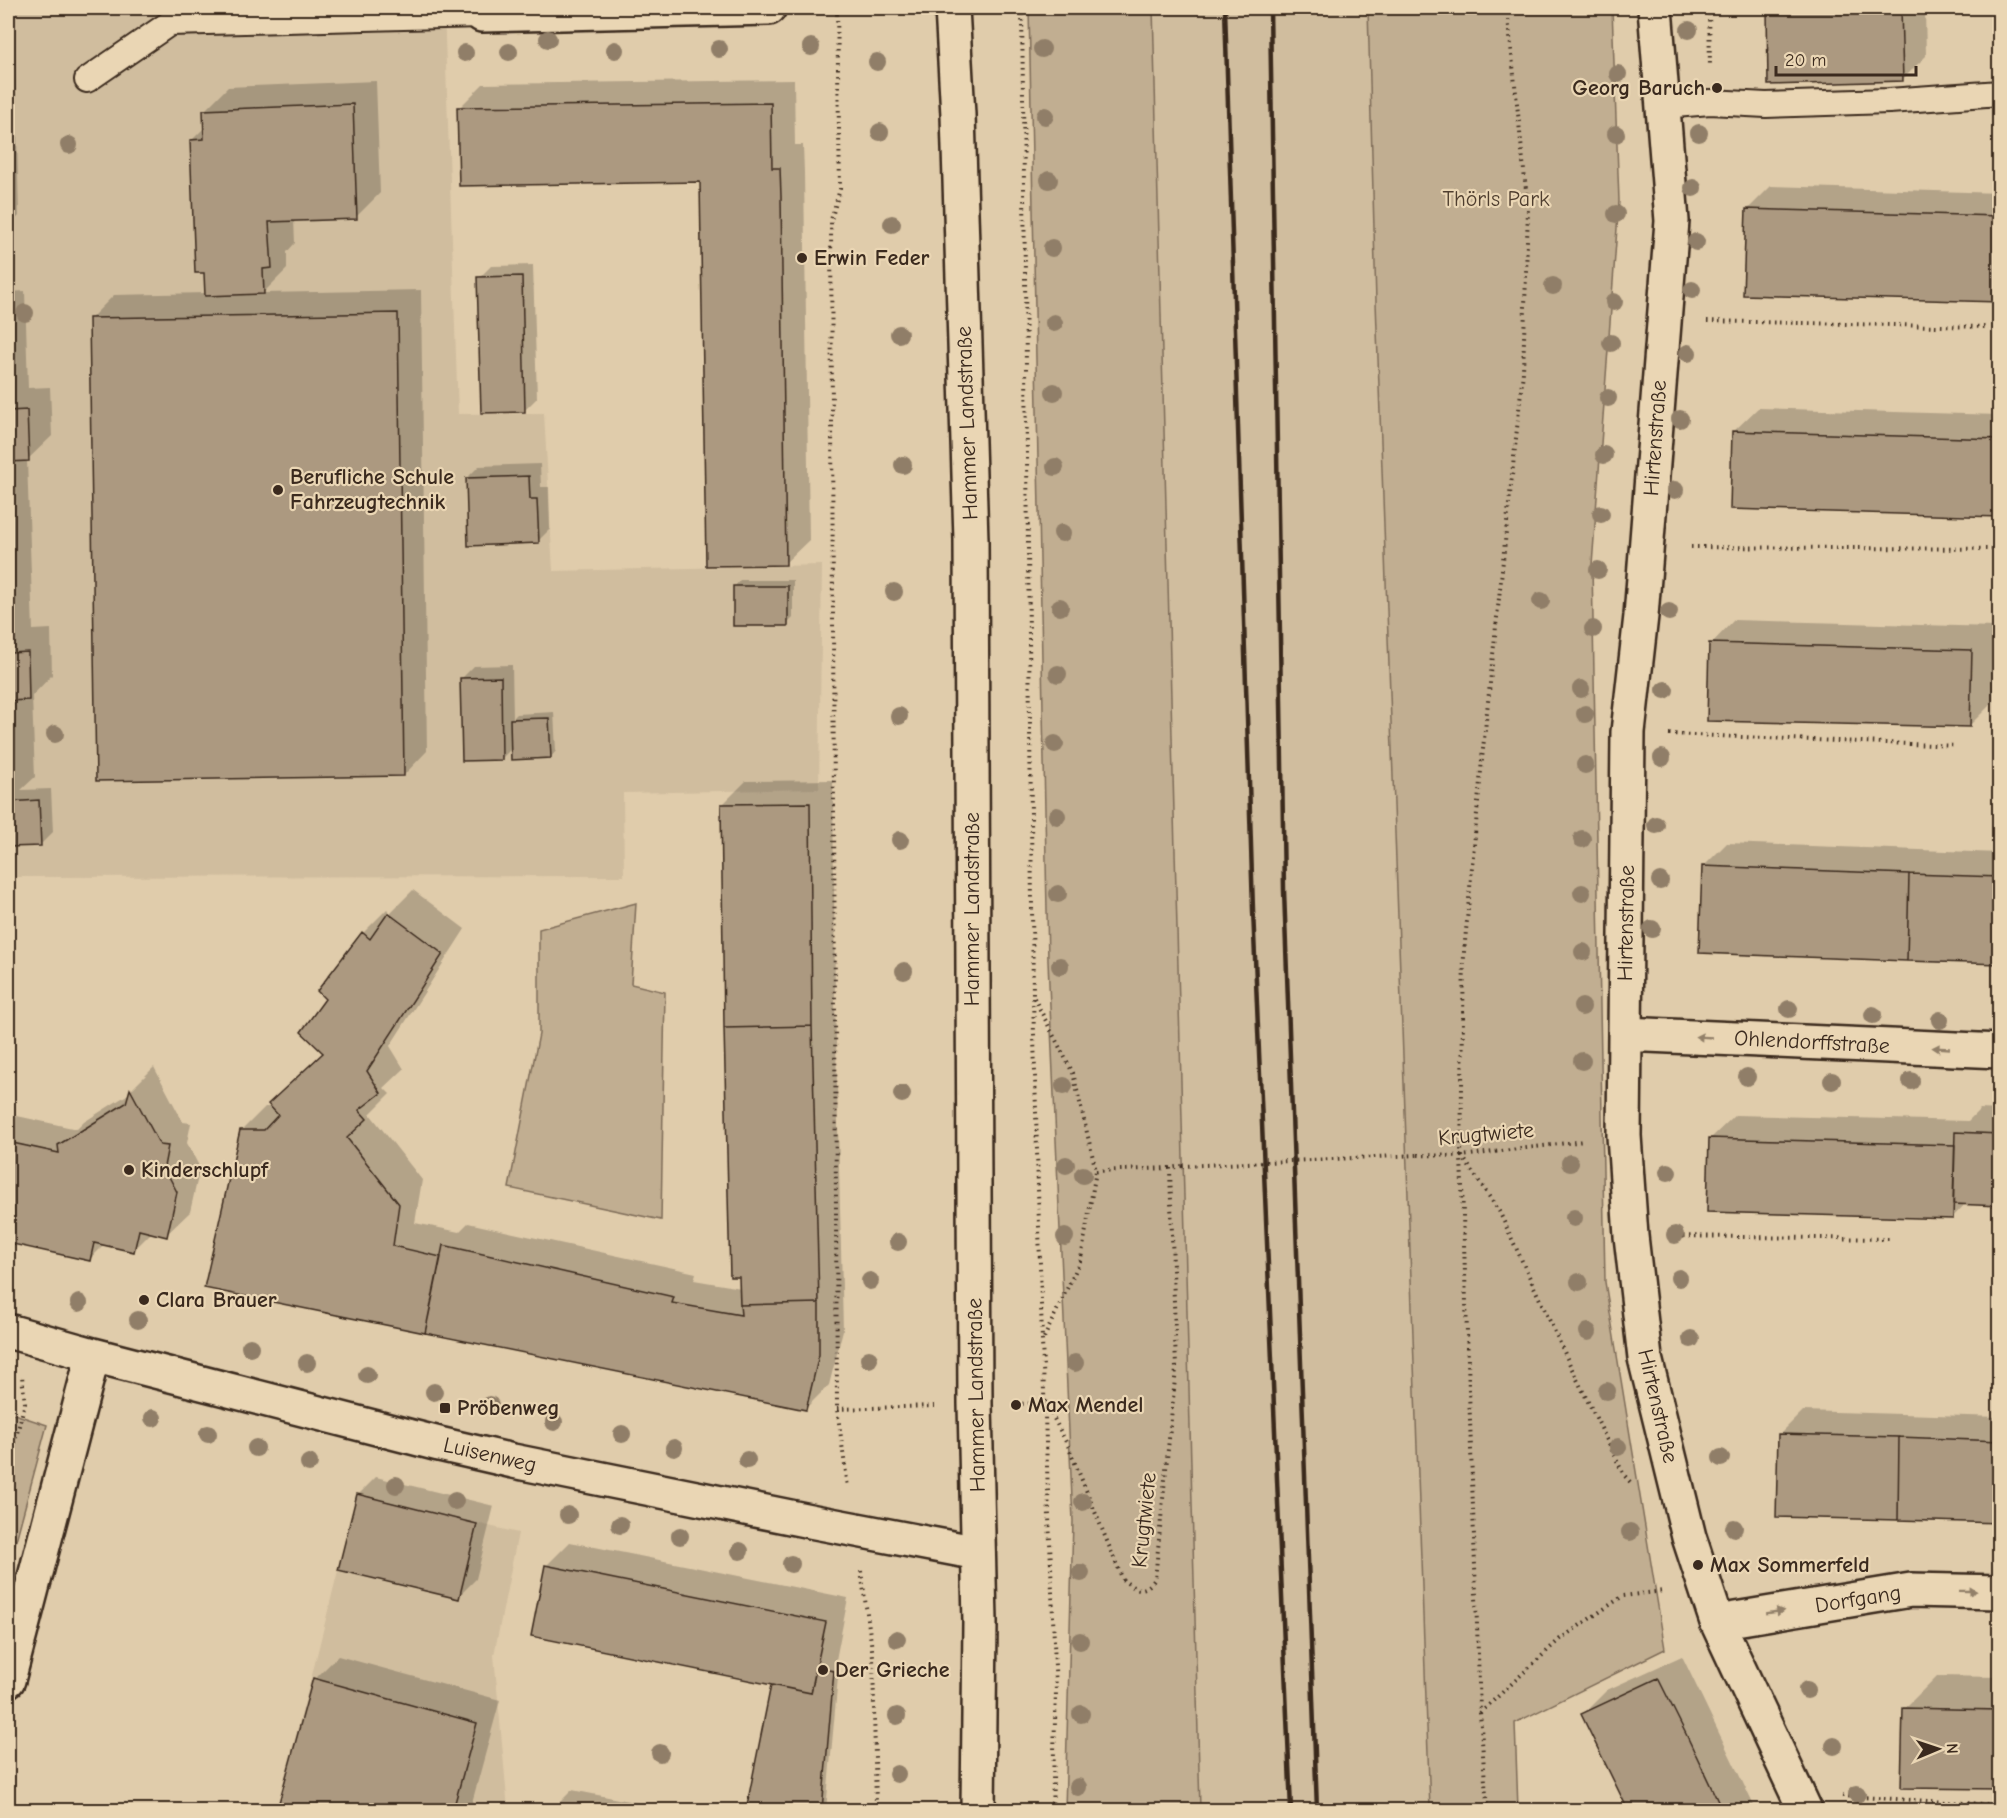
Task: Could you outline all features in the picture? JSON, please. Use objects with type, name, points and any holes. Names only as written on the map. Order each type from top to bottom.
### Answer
[{"type":"street","points":[[481,11],[769,8]]},
{"type":"street","name":"Hammer Landstraße","points":[[952,8],[958,115],[970,540],[975,1404],[980,1622],[978,1810]]},
{"type":"street","name":"Hirtenstraße","points":[[1655,8],[1672,221],[1641,616],[1628,732],[1624,1136],[1631,1236],[1645,1358],[1689,1537],[1713,1609],[1801,1802]]},
{"type":"street","name":"Ohlendorffstraße","points":[[1625,1034],[2000,1051]]},
{"type":"street","name":"Luisenweg","points":[[12,1332],[93,1355],[491,1456],[978,1554]]},
{"type":"street","points":[[8,1680],[93,1355]]},
{"type":"street","name":"Dorfgang","points":[[1713,1609],[1911,1590],[2000,1592]]},
{"type":"lane","points":[[87,80],[170,23],[481,11]]},
{"type":"lane","points":[[1662,106],[1710,102],[1766,105],[1889,101],[2000,93]]},
{"type":"path","points":[[837,8],[840,189],[831,220],[837,1409],[873,1656],[876,1810]]},
{"type":"path","points":[[1022,8],[1033,997],[1042,1341],[1056,1692],[1052,1810]]},
{"type":"path","points":[[1487,1810],[1480,1713],[1461,1155],[1464,952],[1523,372],[1528,209],[1507,8]]},
{"type":"path","points":[[1707,321],[1986,327]]},
{"type":"path","points":[[1691,547],[2000,549]]},
{"type":"path","points":[[1628,732],[1956,746]]},
{"type":"path","points":[[1033,997],[1073,1073],[1096,1171],[1081,1259],[1042,1341]]},
{"type":"path","name":"Krugtwiete","points":[[1096,1171],[1418,1155],[1461,1155],[1624,1136]]},
{"type":"path","points":[[1461,1155],[1499,1211],[1624,1475],[1638,1493]]},
{"type":"path","name":"Krugtwiete","points":[[1046,1403],[1068,1446],[1123,1580],[1140,1589],[1149,1587],[1155,1579],[1176,1369],[1170,1168]]},
{"type":"path","points":[[1631,1236],[1890,1239]]},
{"type":"path","points":[[8,1467],[25,1403],[12,1332]]},
{"type":"path","points":[[837,1409],[1046,1403]]},
{"type":"path","points":[[1480,1713],[1560,1639],[1623,1596],[1668,1591],[1713,1609]]},
{"type":"path","points":[[1801,1802],[2000,1805]]},
{"type":"shaded area","name":"Berufliche Schule Fahrzeugtechnik","points":[[8,8],[444,8],[458,414],[544,413],[553,571],[822,565],[819,789],[623,793],[624,876],[8,877]]},
{"type":"shaded area","points":[[1153,8],[1368,8],[1376,302],[1430,1810],[1200,1810]]},
{"type":"shaded area","points":[[357,1494],[518,1533],[494,1655],[508,1810],[276,1810]]},
{"type":"green space","points":[[1029,8],[1153,8],[1200,1810],[1065,1810],[1073,1521],[1048,961]]},
{"type":"green space","name":"Thörls Park","points":[[1368,8],[1612,8],[1619,201],[1592,565],[1605,1282],[1665,1649],[1515,1723],[1518,1810],[1430,1810],[1376,302]]},
{"type":"green space","points":[[636,903],[631,984],[665,992],[661,1220],[509,1188],[539,1034],[539,929]]},
{"type":"green space","points":[[8,1412],[47,1425],[8,1570]]},
{"type":"building","points":[[1767,8],[1901,8],[1903,81],[1768,85]]},
{"type":"building","points":[[771,103],[772,168],[780,168],[781,196],[786,565],[706,566],[700,182],[459,186],[457,107]]},
{"type":"building","points":[[353,104],[357,219],[269,222],[272,268],[263,269],[264,294],[205,296],[204,273],[195,273],[190,140],[204,139],[203,110]]},
{"type":"building","points":[[1746,209],[2000,216],[2000,302],[1743,295]]},
{"type":"building","points":[[522,276],[525,412],[481,413],[477,277]]},
{"type":"building","points":[[398,313],[404,776],[96,781],[89,318]]},
{"type":"building","points":[[27,410],[29,461],[8,462],[8,411]]},
{"type":"building","points":[[1732,431],[2000,439],[2000,517],[1730,509]]},
{"type":"building","points":[[529,476],[530,499],[537,499],[539,543],[468,546],[466,478]]},
{"type":"building","points":[[733,586],[788,586],[788,626],[733,626]]},
{"type":"building","points":[[8,588],[10,653],[28,652],[29,700],[8,701]]},
{"type":"building","points":[[1709,643],[1972,650],[1970,727],[1707,721]]},
{"type":"building","points":[[501,677],[502,760],[462,761],[460,678]]},
{"type":"building","points":[[8,701],[12,802],[8,802]]},
{"type":"building","points":[[549,718],[551,758],[511,760],[510,719]]},
{"type":"building","points":[[39,800],[41,846],[8,847],[8,802]]},
{"type":"building","points":[[810,803],[812,1026],[724,1028],[721,804]]},
{"type":"building","points":[[1702,866],[1909,874],[1907,961],[1699,953]]},
{"type":"building","points":[[1909,874],[2000,877],[2000,964],[1907,961]]},
{"type":"building","points":[[388,913],[443,954],[367,1071],[381,1093],[359,1110],[367,1119],[347,1138],[399,1204],[393,1246],[441,1257],[425,1333],[204,1288],[240,1130],[264,1130],[278,1115],[268,1104],[323,1053],[301,1032],[325,999],[317,991],[362,932],[370,939]]},
{"type":"building","points":[[812,1026],[819,1303],[740,1305],[739,1277],[730,1277],[724,1028]]},
{"type":"building","points":[[130,1089],[160,1145],[168,1146],[164,1167],[177,1192],[167,1237],[139,1230],[134,1252],[94,1243],[90,1261],[8,1243],[8,1142],[59,1153],[58,1145],[126,1103]]},
{"type":"building","points":[[1955,1132],[2000,1134],[2000,1206],[1953,1204]]},
{"type":"building","points":[[1709,1138],[1955,1145],[1953,1219],[1707,1212]]},
{"type":"building","points":[[443,1245],[674,1297],[672,1303],[741,1315],[740,1305],[819,1303],[819,1355],[806,1410],[425,1333]]},
{"type":"building","points":[[1778,1434],[1899,1437],[1898,1520],[1776,1517]]},
{"type":"building","points":[[1899,1437],[2000,1441],[2000,1523],[1898,1520]]},
{"type":"building","points":[[357,1494],[477,1524],[459,1599],[338,1570]]},
{"type":"building","points":[[545,1565],[826,1622],[811,1693],[531,1636]]},
{"type":"building","points":[[816,1668],[834,1671],[822,1810],[746,1810],[771,1685],[811,1693]]},
{"type":"building","points":[[313,1678],[477,1723],[453,1810],[277,1810]]},
{"type":"building","points":[[1658,1678],[1722,1810],[1628,1810],[1581,1714]]},
{"type":"building","points":[[1903,1708],[2000,1710],[2000,1789],[1901,1788]]},
{"type":"railway","points":[[1225,8],[1253,910],[1291,1810]]},
{"type":"railway","points":[[1270,8],[1284,890],[1317,1810]]},
{"type":"place","name":"Georg Baruch","points":[[1717,88]]},
{"type":"place","name":"Erwin Feder","points":[[802,258]]},
{"type":"place","name":"Berufliche Schule Fahrzeugtechnik","points":[[278,490]]},
{"type":"place","name":"Kinderschlupf","points":[[129,1170]]},
{"type":"place","name":"Clara Brauer","points":[[144,1300]]},
{"type":"place","name":"Max Mendel","points":[[1016,1405]]},
{"type":"place","name":"Pröbenweg","points":[[445,1408]]},
{"type":"place","name":"Max Sommerfeld","points":[[1698,1565]]},
{"type":"place","name":"Der Grieche","points":[[823,1670]]}]
